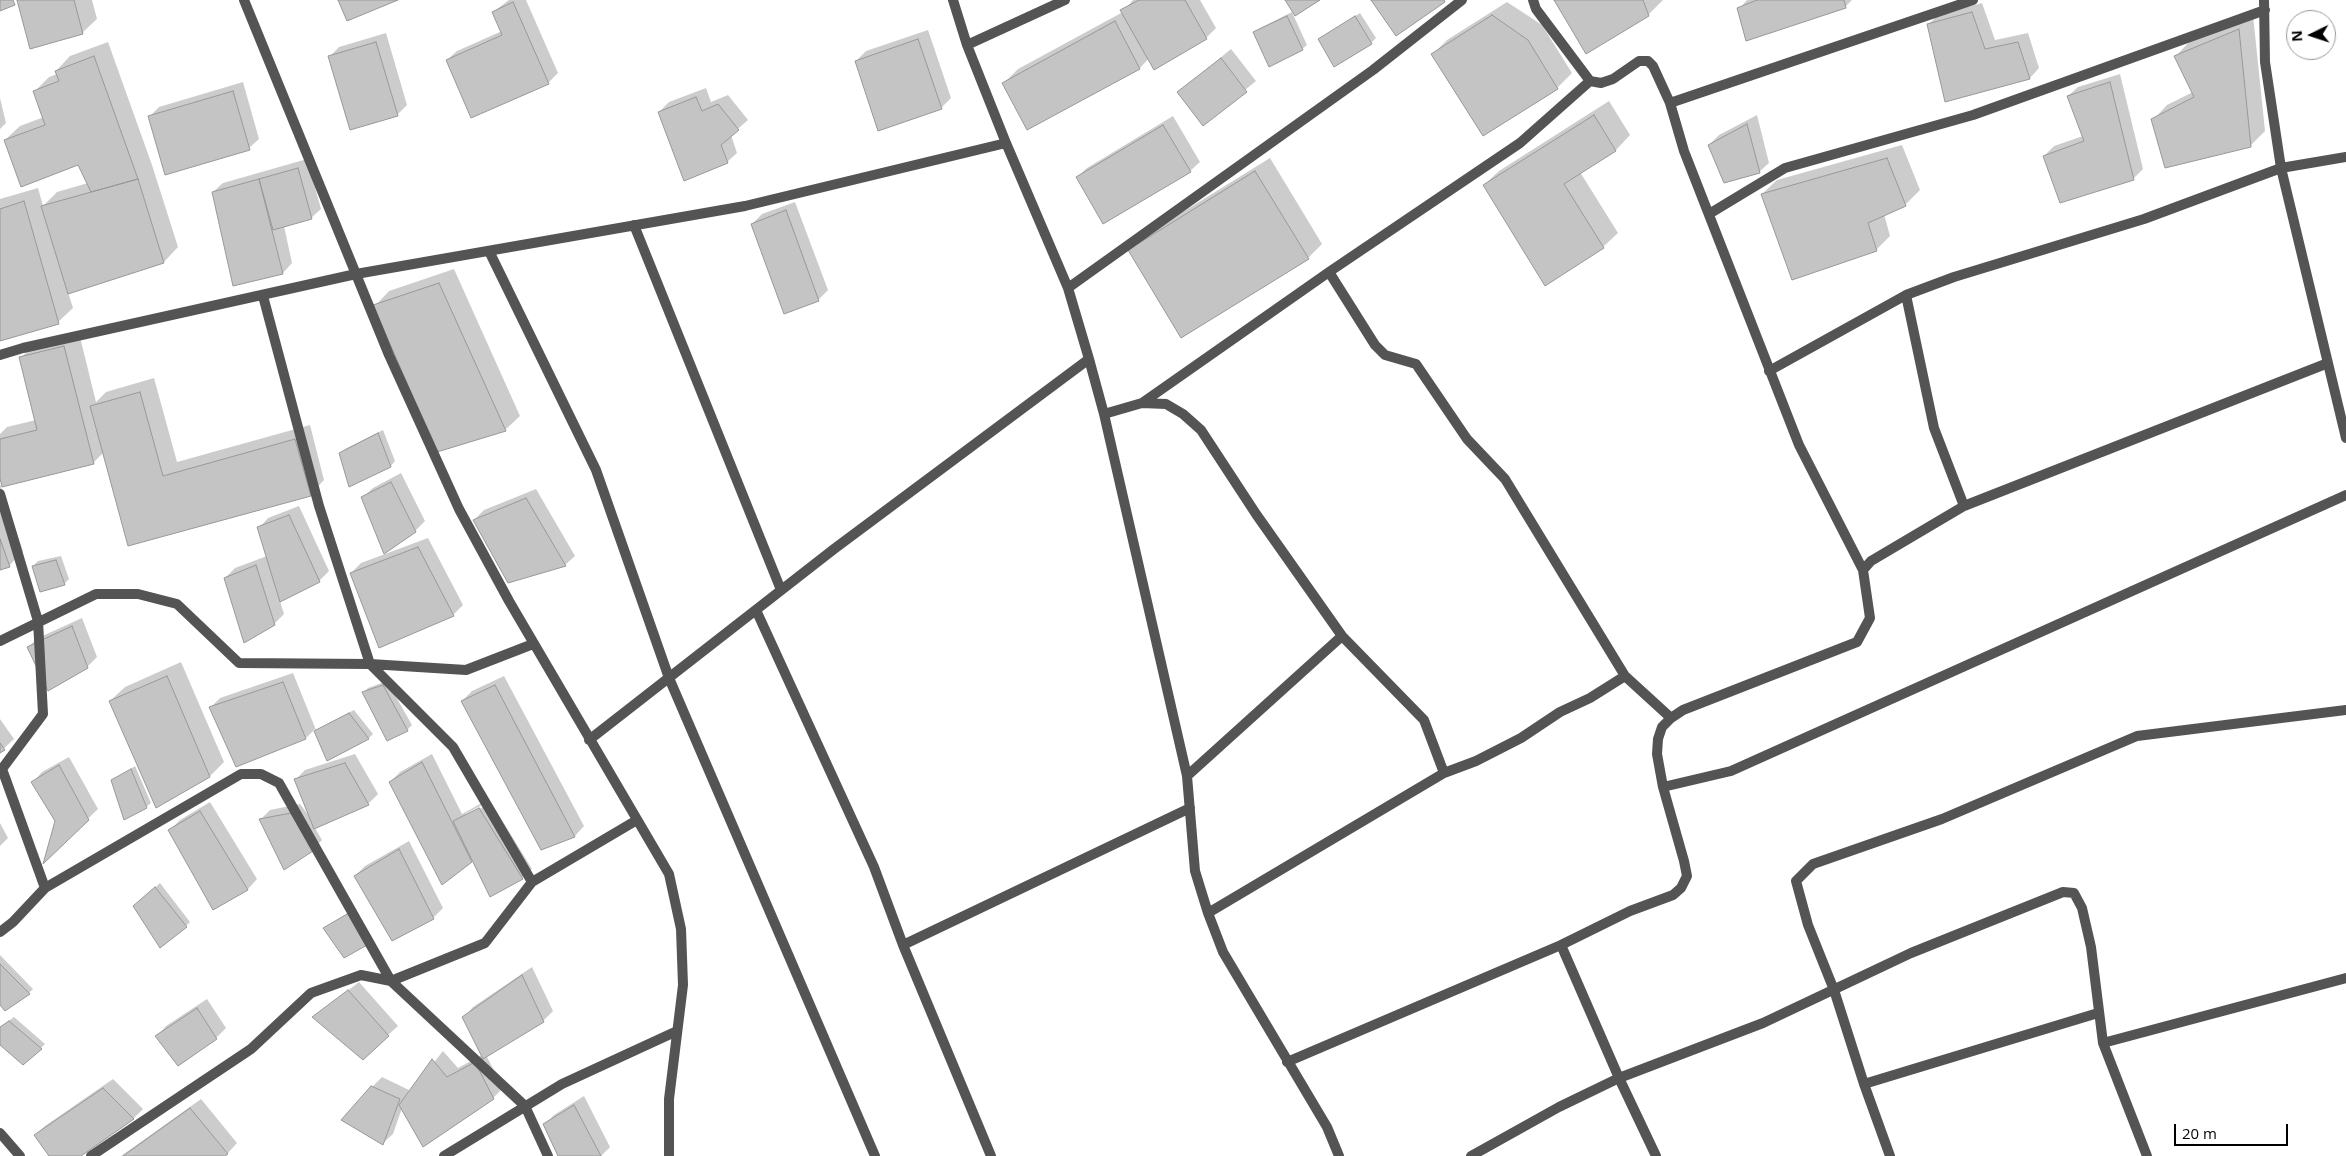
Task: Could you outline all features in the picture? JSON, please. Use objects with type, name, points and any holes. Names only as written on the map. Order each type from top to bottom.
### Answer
[{"type":"street","points":[[244,0],[389,355],[459,509],[533,644],[669,874],[681,929],[683,985],[669,1099],[669,1156]]},
{"type":"street","points":[[953,0],[967,45],[1006,143],[1068,288],[1089,359],[1104,414],[1187,776],[1195,871],[1208,914],[1223,952],[1327,1127],[1339,1156]]},
{"type":"street","points":[[967,45],[1065,0]]},
{"type":"street","points":[[1068,288],[1373,70],[1462,0]]},
{"type":"street","points":[[1533,0],[1536,9],[1590,81]]},
{"type":"street","points":[[1670,103],[1973,0]]},
{"type":"street","points":[[1709,214],[1785,168],[1974,115],[2264,5],[2265,62],[2281,168],[2346,438]]},
{"type":"street","points":[[1142,403],[1329,272],[1520,143],[1590,81],[1601,82],[1613,78],[1639,61],[1648,61],[1653,66],[1670,103],[1684,151],[1799,445],[1863,570],[1870,618],[1857,642],[1683,710],[1670,718],[1662,727],[1658,739],[1657,754],[1663,787],[1687,876],[1681,888],[1673,895],[1630,911],[1561,945],[1287,1062]]},
{"type":"street","points":[[0,355],[23,348],[356,274],[745,206],[1006,143]]},
{"type":"street","points":[[1769,371],[1906,294],[1954,277],[2144,219],[2281,168],[2346,157]]},
{"type":"street","points":[[634,225],[781,590]]},
{"type":"street","points":[[489,251],[596,470],[668,678],[875,1156]]},
{"type":"street","points":[[1329,272],[1375,345],[1385,355],[1416,364],[1467,439],[1505,479],[1625,676],[1670,718]]},
{"type":"street","points":[[1906,294],[1934,428],[1964,506]]},
{"type":"street","points":[[263,296],[319,506],[370,664],[453,746],[532,882]]},
{"type":"street","points":[[589,740],[781,590],[1089,359]]},
{"type":"street","points":[[1863,570],[1871,561],[1964,506],[2328,363]]},
{"type":"street","points":[[1104,414],[1142,403],[1166,404],[1184,414],[1201,430],[1256,514],[1342,636],[1424,720],[1444,772]]},
{"type":"street","points":[[0,494],[38,621],[44,714],[1,769],[45,888]]},
{"type":"street","points":[[1663,787],[1731,771],[2346,495]]},
{"type":"street","points":[[0,641],[96,594],[138,594],[177,604],[239,663],[370,664],[466,670],[533,644]]},
{"type":"street","points":[[756,610],[874,866],[903,945],[991,1156]]},
{"type":"street","points":[[1187,776],[1342,636]]},
{"type":"street","points":[[1208,914],[1444,772],[1476,761],[1521,738],[1560,712],[1590,698],[1625,676]]},
{"type":"street","points":[[1890,1156],[1864,1084],[1834,990],[1808,925],[1796,881],[1813,864],[1942,819],[2137,736],[2346,710]]},
{"type":"street","points":[[0,932],[13,922],[45,888],[241,774],[261,774],[279,783],[391,980],[525,1106],[548,1156]]},
{"type":"street","points":[[903,945],[1190,808]]},
{"type":"street","points":[[91,1156],[251,1050],[311,993],[361,974],[391,980],[486,944],[532,882],[637,820]]},
{"type":"street","points":[[1471,1156],[1559,1107],[1619,1078],[1763,1023],[1911,953],[2062,892],[2074,893],[2082,908],[2091,947],[2103,1043],[2148,1156]]},
{"type":"street","points":[[1561,945],[1619,1078],[1656,1156]]},
{"type":"street","points":[[2103,1043],[2346,978]]},
{"type":"street","points":[[1864,1084],[2098,1013]]},
{"type":"street","points":[[444,1156],[562,1084],[678,1032]]},
{"type":"street","points":[[0,1133],[20,1156]]},
{"type":"building","points":[[0,0],[13,0],[15,5],[0,11]]},
{"type":"building","points":[[17,0],[74,0],[83,34],[30,49]]},
{"type":"building","points":[[338,0],[398,0],[347,21]]},
{"type":"building","points":[[1139,0],[1185,0],[1207,39],[1154,70],[1120,10]]},
{"type":"building","points":[[1285,0],[1320,0],[1295,16]]},
{"type":"building","points":[[1371,0],[1444,0],[1445,2],[1396,36]]},
{"type":"building","points":[[1554,0],[1643,0],[1649,16],[1586,54]]},
{"type":"building","points":[[1757,0],[1844,0],[1846,8],[1746,41],[1737,8]]},
{"type":"building","points":[[513,2],[549,84],[471,118],[446,60],[502,35],[492,12]]},
{"type":"building","points":[[1972,12],[1985,49],[2018,42],[2030,79],[1945,102],[1927,24]]},
{"type":"building","points":[[1492,15],[1528,40],[1558,89],[1483,136],[1431,54]]},
{"type":"building","points":[[1287,16],[1303,50],[1269,67],[1253,32]]},
{"type":"building","points":[[1355,16],[1372,44],[1334,67],[1318,39]]},
{"type":"building","points":[[1115,21],[1140,69],[1027,130],[1002,83]]},
{"type":"building","points":[[2239,29],[2251,147],[2165,168],[2151,119],[2194,97],[2174,56]]},
{"type":"building","points":[[918,39],[942,109],[878,131],[855,61]]},
{"type":"building","points":[[376,42],[398,116],[350,130],[328,56]]},
{"type":"building","points":[[94,56],[138,179],[91,192],[78,165],[21,187],[4,140],[45,125],[33,91],[59,81],[55,71]]},
{"type":"building","points":[[1221,58],[1247,92],[1203,126],[1177,92]]},
{"type":"building","points":[[2110,82],[2134,180],[2060,203],[2043,156],[2084,141],[2067,96]]},
{"type":"building","points":[[233,91],[250,150],[165,175],[148,116]]},
{"type":"building","points":[[696,97],[702,111],[718,104],[739,130],[721,145],[728,163],[684,181],[658,112]]},
{"type":"building","points":[[1594,115],[1616,151],[1564,184],[1604,248],[1545,286],[1483,185]]},
{"type":"building","points":[[1747,124],[1760,173],[1724,183],[1708,145]]},
{"type":"building","points":[[1163,125],[1191,172],[1103,224],[1076,177]]},
{"type":"building","points":[[1887,158],[1906,206],[1868,223],[1877,251],[1792,280],[1761,194]]},
{"type":"building","points":[[298,168],[312,219],[273,230],[259,179]]},
{"type":"building","points":[[1255,171],[1309,259],[1181,338],[1128,250]]},
{"type":"building","points":[[138,179],[164,263],[68,294],[41,206]]},
{"type":"building","points":[[259,179],[283,274],[233,286],[212,192]]},
{"type":"building","points":[[24,201],[59,324],[0,341],[0,209]]},
{"type":"building","points":[[786,210],[819,301],[784,314],[751,224]]},
{"type":"building","points":[[439,283],[506,431],[437,452],[373,305]]},
{"type":"building","points":[[64,346],[94,464],[2,487],[0,478],[0,439],[37,430],[19,357]]},
{"type":"building","points":[[140,392],[163,476],[295,439],[311,496],[128,546],[90,406]]},
{"type":"building","points":[[378,433],[391,467],[349,487],[339,453]]},
{"type":"building","points":[[391,482],[416,532],[384,554],[361,497]]},
{"type":"building","points":[[526,498],[566,566],[508,583],[473,520]]},
{"type":"building","points":[[289,515],[320,582],[280,602],[257,527]]},
{"type":"building","points":[[0,539],[10,567],[0,570]]},
{"type":"building","points":[[418,547],[454,616],[379,648],[350,573]]},
{"type":"building","points":[[56,560],[65,585],[40,592],[32,566]]},
{"type":"building","points":[[256,565],[275,625],[244,643],[224,578]]},
{"type":"building","points":[[72,626],[88,668],[48,691],[27,647]]},
{"type":"building","points":[[167,676],[210,777],[156,808],[109,701]]},
{"type":"building","points":[[283,682],[306,739],[236,767],[209,707]]},
{"type":"building","points":[[383,685],[408,731],[387,741],[362,692]]},
{"type":"building","points":[[495,685],[575,837],[541,850],[461,701]]},
{"type":"building","points":[[349,713],[369,739],[327,761],[314,731]]},
{"type":"building","points":[[0,743],[5,750],[0,753]]},
{"type":"building","points":[[422,762],[472,862],[442,885],[389,782]]},
{"type":"building","points":[[345,763],[369,805],[314,829],[294,779]]},
{"type":"building","points":[[59,765],[89,820],[43,864],[55,821],[31,782]]},
{"type":"building","points":[[131,769],[147,808],[124,820],[111,780]]},
{"type":"building","points":[[479,808],[523,879],[490,897],[453,821]]},
{"type":"building","points":[[200,811],[248,890],[213,910],[168,830]]},
{"type":"building","points":[[291,813],[313,851],[284,870],[259,819]]},
{"type":"building","points":[[399,849],[434,919],[392,941],[354,876]]},
{"type":"building","points":[[155,887],[187,927],[160,948],[133,906]]},
{"type":"building","points":[[349,913],[369,944],[344,958],[323,928]]},
{"type":"building","points":[[0,964],[30,994],[5,1011],[0,1005]]},
{"type":"building","points":[[522,975],[544,1022],[483,1059],[462,1017]]},
{"type":"building","points":[[348,990],[389,1036],[363,1060],[312,1017]]},
{"type":"building","points":[[197,1008],[217,1039],[178,1066],[155,1036]]},
{"type":"building","points":[[9,1021],[42,1049],[23,1065],[0,1045],[0,1027]]},
{"type":"building","points":[[432,1059],[447,1077],[475,1062],[494,1099],[423,1147],[399,1105]]},
{"type":"building","points":[[371,1086],[400,1099],[383,1145],[341,1120]]},
{"type":"building","points":[[103,1088],[134,1119],[81,1156],[49,1156],[34,1135]]},
{"type":"building","points":[[574,1105],[601,1156],[558,1156],[543,1124]]},
{"type":"building","points":[[190,1108],[228,1154],[225,1156],[123,1156]]}]
